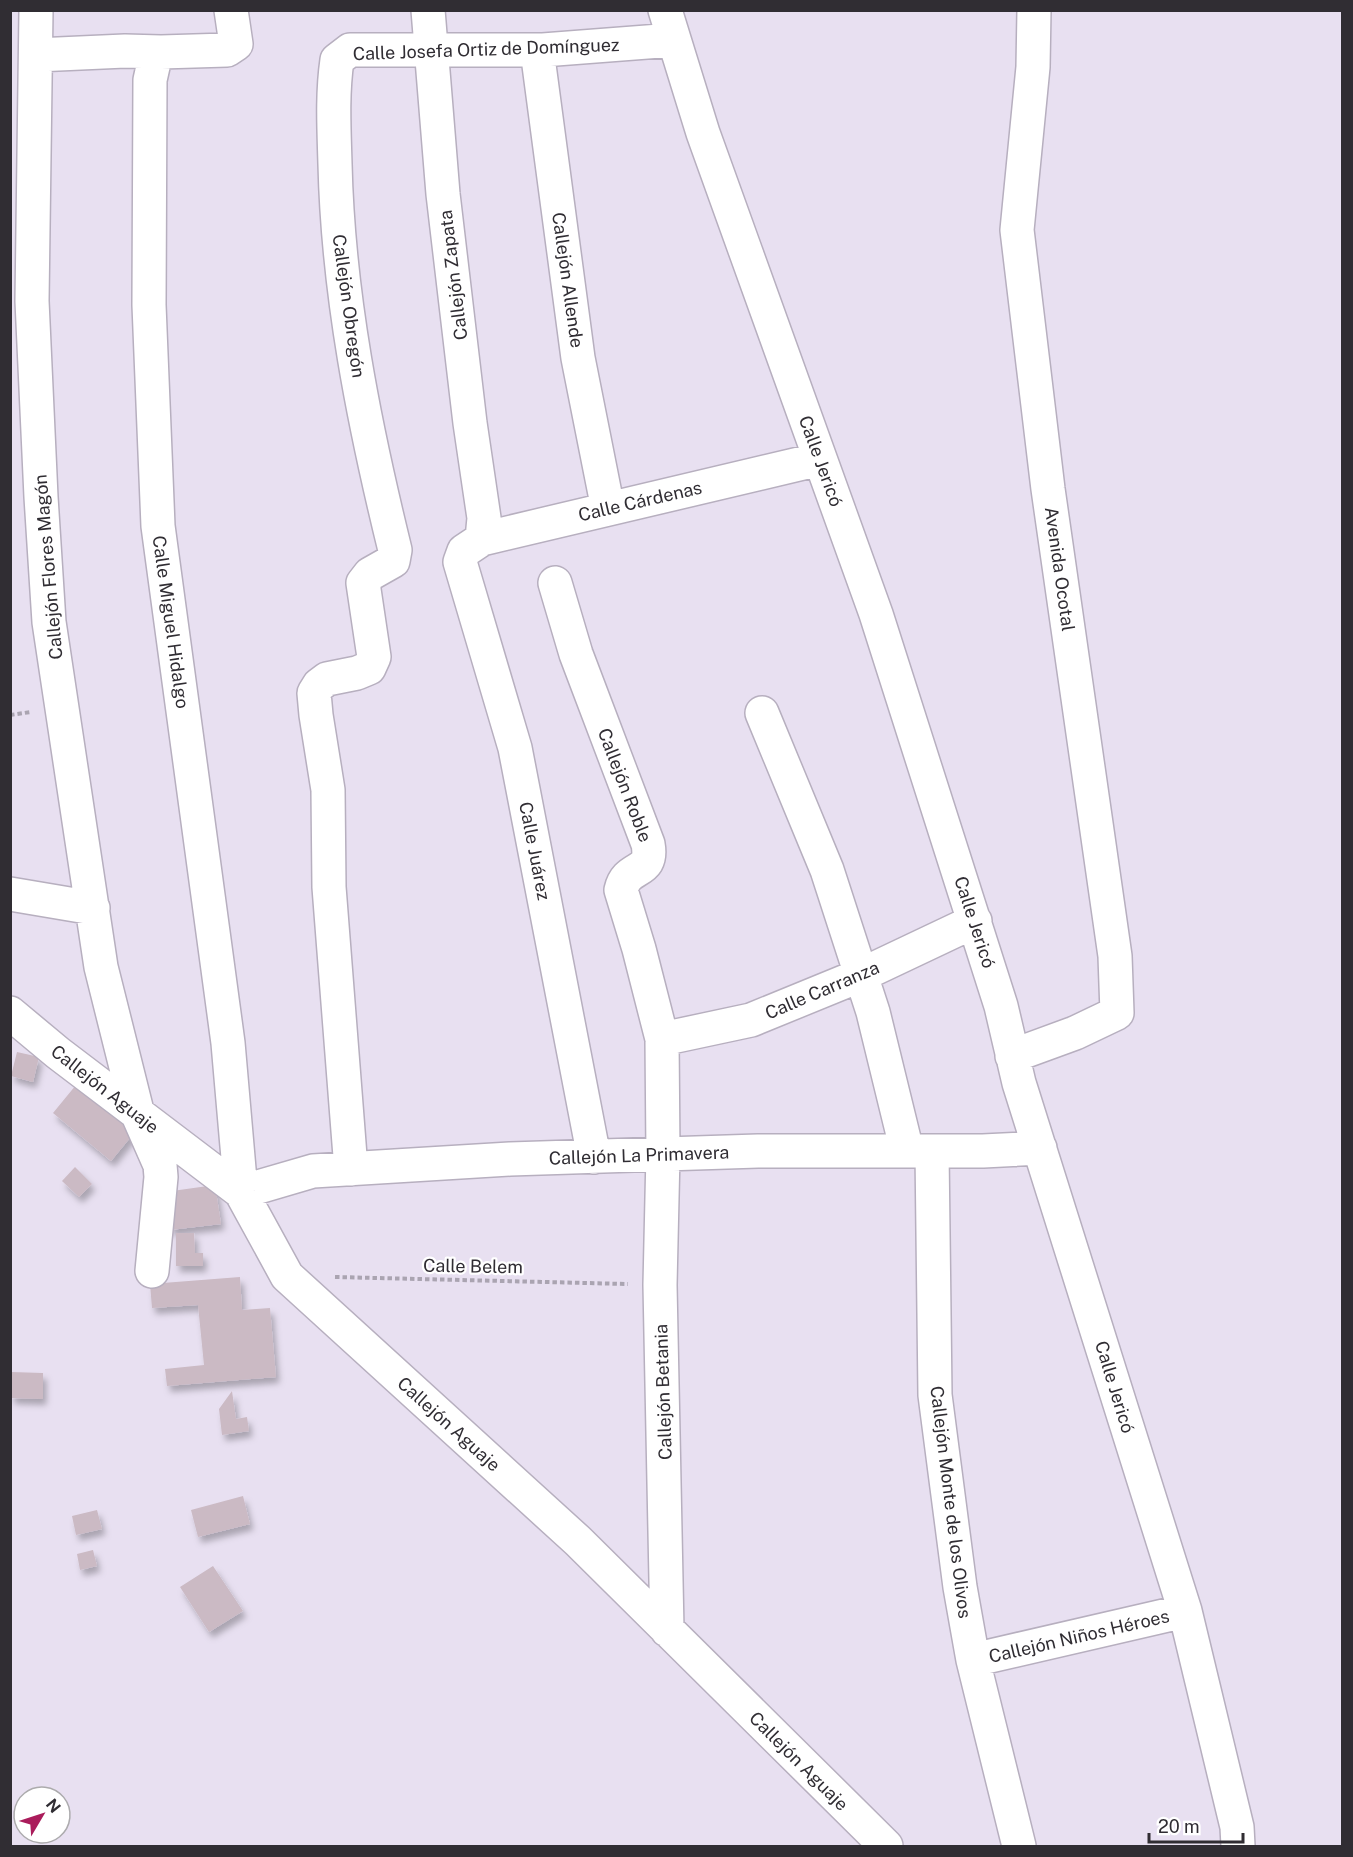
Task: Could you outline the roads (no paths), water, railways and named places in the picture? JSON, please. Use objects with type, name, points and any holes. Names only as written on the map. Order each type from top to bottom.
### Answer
[{"type":"street","name":"Callejón Flores Magón","points":[[36,10],[32,301],[43,541],[50,622],[101,967],[138,1115],[160,1165],[161,1177],[152,1272]]},
{"type":"street","points":[[36,55],[227,50],[236,44],[231,10]]},
{"type":"street","name":"Callejón Zapata","points":[[428,10],[443,194],[470,423],[484,518],[473,545]]},
{"type":"street","name":"Avenida Ocotal","points":[[1012,1056],[1075,1033],[1117,1013],[1115,957],[1048,489],[1017,230],[1033,67],[1034,10]]},
{"type":"street","name":"Calle Josefa Ortiz de Domínguez","points":[[337,60],[350,50],[537,50],[669,25]]},
{"type":"street","name":"Calle Jericó","points":[[669,25],[703,133],[876,614],[975,921],[1001,1006],[1012,1056],[1185,1611],[1237,1827],[1238,1846]]},
{"type":"street","name":"Callejón Allende","points":[[537,50],[578,358],[608,509]]},
{"type":"street","name":"Calle Miguel Hidalgo","points":[[161,52],[154,62],[150,80],[149,305],[158,526],[228,1043],[241,1192]]},
{"type":"street","name":"Callejón Obregón","points":[[337,60],[333,89],[336,201],[349,322],[367,423],[395,550],[393,561],[370,574],[363,583],[374,657],[369,668],[327,679],[314,693],[328,790],[329,887],[351,1169]]},
{"type":"street","name":"Calle Cárdenas","points":[[473,545],[608,509],[820,459]]},
{"type":"street","name":"Calle Juárez","points":[[473,545],[460,562],[515,748],[594,1156]]},
{"type":"street","name":"Callejón Roble","points":[[555,583],[576,654],[648,844],[650,856],[646,864],[628,875],[623,881],[621,890],[662,1039],[663,1154]]},
{"type":"street","name":"Callejón Monte de los Olivos","points":[[762,713],[827,870],[919,1151],[935,1395],[960,1587],[973,1660],[1019,1846]]},
{"type":"street","points":[[10,894],[93,908]]},
{"type":"street","name":"Calle Carranza","points":[[662,1039],[751,1020],[861,975],[975,921]]},
{"type":"street","name":"Callejón Aguaje","points":[[10,1013],[138,1115],[241,1192],[287,1276],[578,1541],[886,1846]]},
{"type":"street","name":"Callejón La Primavera","points":[[241,1192],[314,1171],[594,1156],[758,1151],[983,1151],[1040,1148]]},
{"type":"street","name":"Callejón Betania","points":[[663,1154],[660,1285],[667,1630]]},
{"type":"street","name":"Callejón Niños Héroes","points":[[973,1660],[1185,1611]]}]
